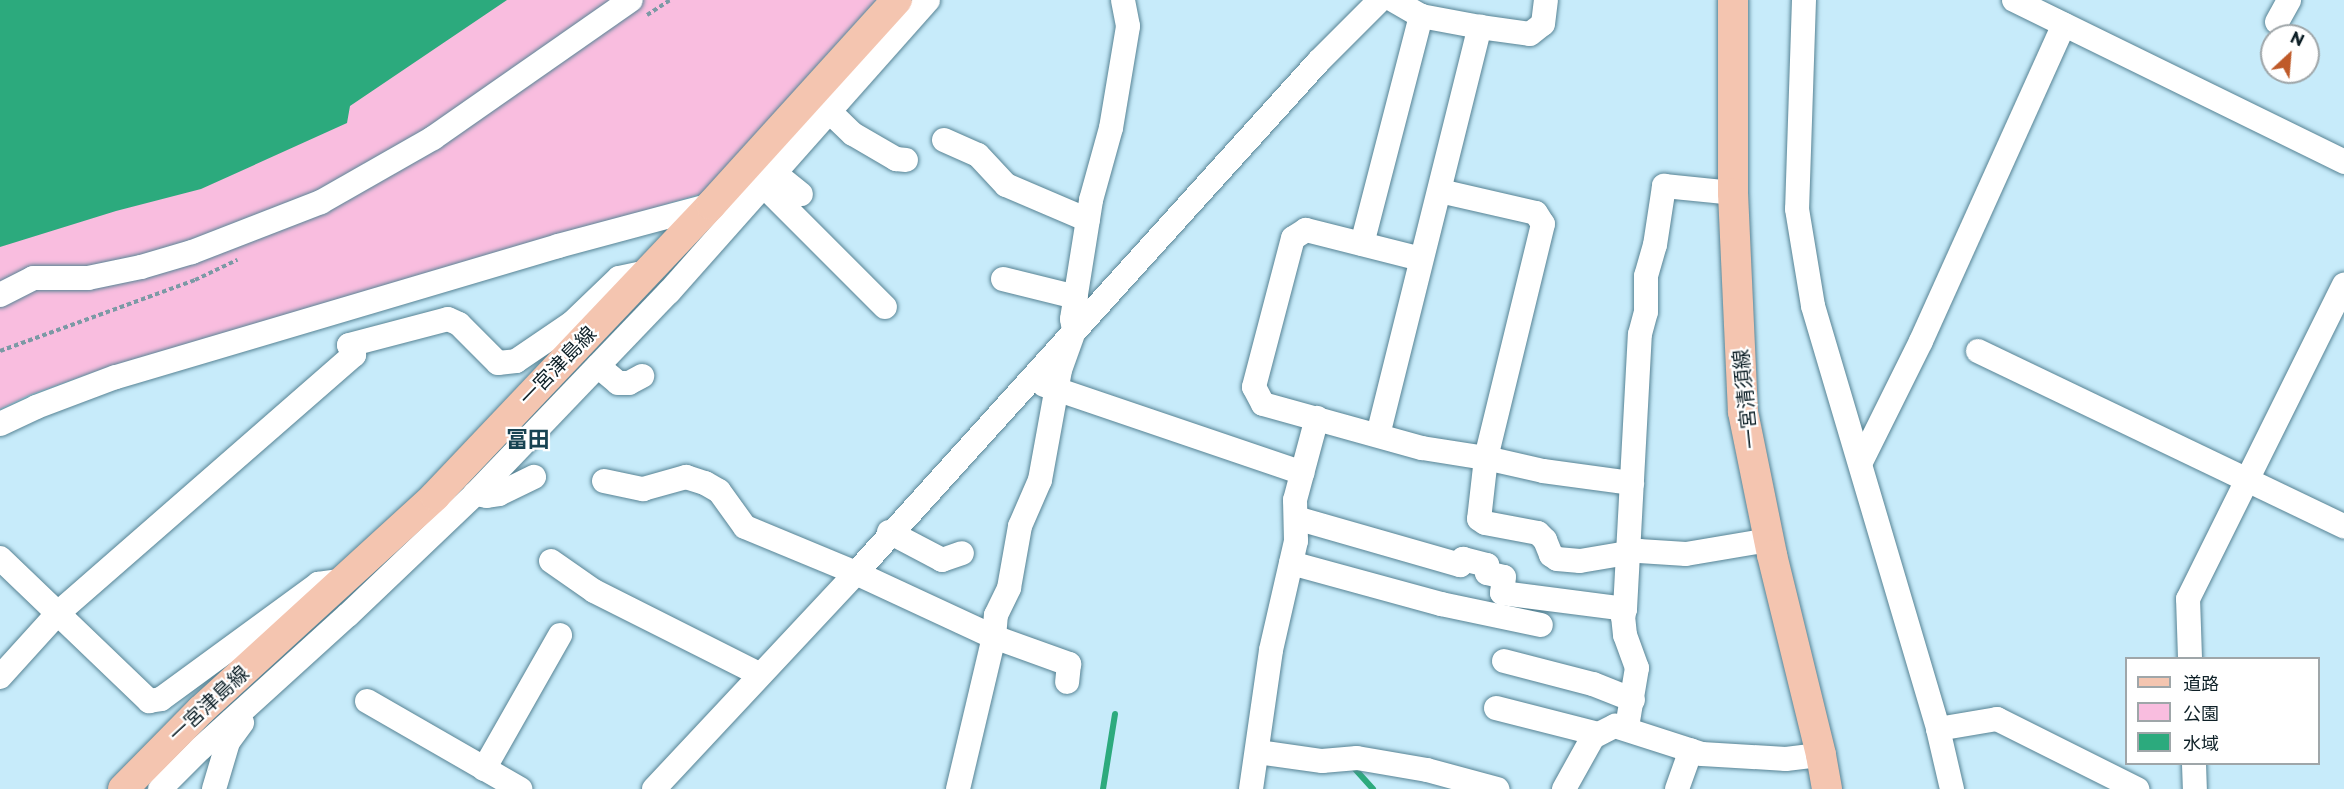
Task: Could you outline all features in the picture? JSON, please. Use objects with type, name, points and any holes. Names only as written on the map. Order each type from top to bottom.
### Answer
[{"type":"main road","name":"一宮津島線","points":[[123,789],[201,710],[435,496],[711,205],[897,0]]},
{"type":"main road","name":"一宮清須線","points":[[1733,0],[1733,193],[1743,412],[1769,540],[1821,755],[1827,789]]},
{"type":"street","points":[[0,295],[33,278],[88,278],[141,267],[192,252],[321,202],[433,138],[631,0]]},
{"type":"street","points":[[160,789],[475,494],[598,366],[770,180],[928,0]]},
{"type":"street","points":[[958,789],[994,637],[996,615],[1009,588],[1020,526],[1040,480],[1060,370],[1074,332],[1072,319],[1091,200],[1111,128],[1122,69],[1128,27],[1123,0]]},
{"type":"street","points":[[654,789],[855,573],[889,532],[1030,381],[1312,70],[1380,0]]},
{"type":"street","points":[[1393,0],[1421,16],[1530,34],[1543,24],[1546,0]]},
{"type":"street","points":[[1804,0],[1797,209],[1813,306],[1852,443],[1861,462],[1938,729],[1952,789]]},
{"type":"street","points":[[2014,0],[2344,162]]},
{"type":"street","points":[[2277,22],[2289,0]]},
{"type":"street","points":[[1362,244],[1421,16]]},
{"type":"street","points":[[1861,462],[1921,340],[2064,25]]},
{"type":"street","points":[[1378,435],[1480,27]]},
{"type":"street","points":[[831,113],[854,134],[896,159],[906,160]]},
{"type":"street","points":[[944,140],[978,155],[1006,185],[1088,220]]},
{"type":"street","points":[[770,180],[801,194]]},
{"type":"street","points":[[770,180],[885,307]]},
{"type":"street","points":[[1627,728],[1637,668],[1625,635],[1623,617],[1640,334],[1646,312],[1647,276],[1658,231],[1664,186],[1733,193]]},
{"type":"street","points":[[1440,191],[1536,213],[1543,224],[1486,458],[1479,519],[1485,523],[1538,533],[1545,540],[1551,555],[1557,559],[1580,561],[1627,552],[1686,554],[1769,540]]},
{"type":"street","points":[[0,424],[36,407],[116,377],[558,246],[711,205]]},
{"type":"street","points":[[1421,259],[1306,230],[1293,238],[1254,387],[1263,404],[1422,448],[1486,458],[1543,471],[1632,483]]},
{"type":"street","points":[[0,677],[58,613],[354,355],[349,345],[448,319],[459,324],[498,363],[516,361],[572,323],[619,278],[648,272]]},
{"type":"street","points":[[1003,279],[1076,297]]},
{"type":"street","points":[[2190,657],[2188,599],[2344,285]]},
{"type":"street","points":[[1978,351],[2344,526]]},
{"type":"street","points":[[598,366],[618,383],[629,383],[642,376]]},
{"type":"street","points":[[1030,381],[1302,473]]},
{"type":"street","points":[[1251,789],[1271,650],[1296,542],[1295,500],[1317,418]]},
{"type":"street","points":[[475,494],[487,496],[499,494],[534,477]]},
{"type":"street","points":[[604,481],[643,489],[686,477],[705,483],[719,491],[745,527],[855,573],[994,637],[1070,664],[1067,682]]},
{"type":"street","points":[[1296,518],[1460,565],[1463,559],[1487,565],[1487,573],[1504,577],[1502,593],[1625,609]]},
{"type":"street","points":[[889,532],[942,560],[962,553]]},
{"type":"street","points":[[0,558],[149,701],[161,699],[318,584],[343,580]]},
{"type":"street","points":[[551,561],[594,591],[759,674]]},
{"type":"street","points":[[1291,564],[1441,604],[1541,625]]},
{"type":"street","points":[[484,769],[560,635]]},
{"type":"street","points":[[1504,661],[1593,684],[1633,700]]},
{"type":"street","points":[[367,701],[520,789]]},
{"type":"street","points":[[1496,708],[1598,734]]},
{"type":"street","points":[[214,789],[228,742],[238,732],[246,716],[244,709]]},
{"type":"street","points":[[1938,729],[1996,719],[2137,789]]},
{"type":"street","points":[[1564,789],[1593,737],[1615,726],[1702,754],[1786,759],[1821,755]]},
{"type":"street","points":[[1677,789],[1691,750]]},
{"type":"street","points":[[1258,752],[1322,761],[1357,758],[1427,770],[1497,789]]},
{"type":"street","points":[[2194,765],[2195,789]]},
{"type":"green space","points":[[477,0],[876,0],[701,194],[111,366],[29,395],[0,409],[0,237]]},
{"type":"water","points":[[0,0],[507,0],[350,106],[347,123],[201,189],[116,211],[0,247]]},
{"type":"waterway","points":[[1103,789],[1115,714]]},
{"type":"waterway","points":[[1355,769],[1373,789]]},
{"type":"district","name":"冨田","points":[[528,440]]}]
